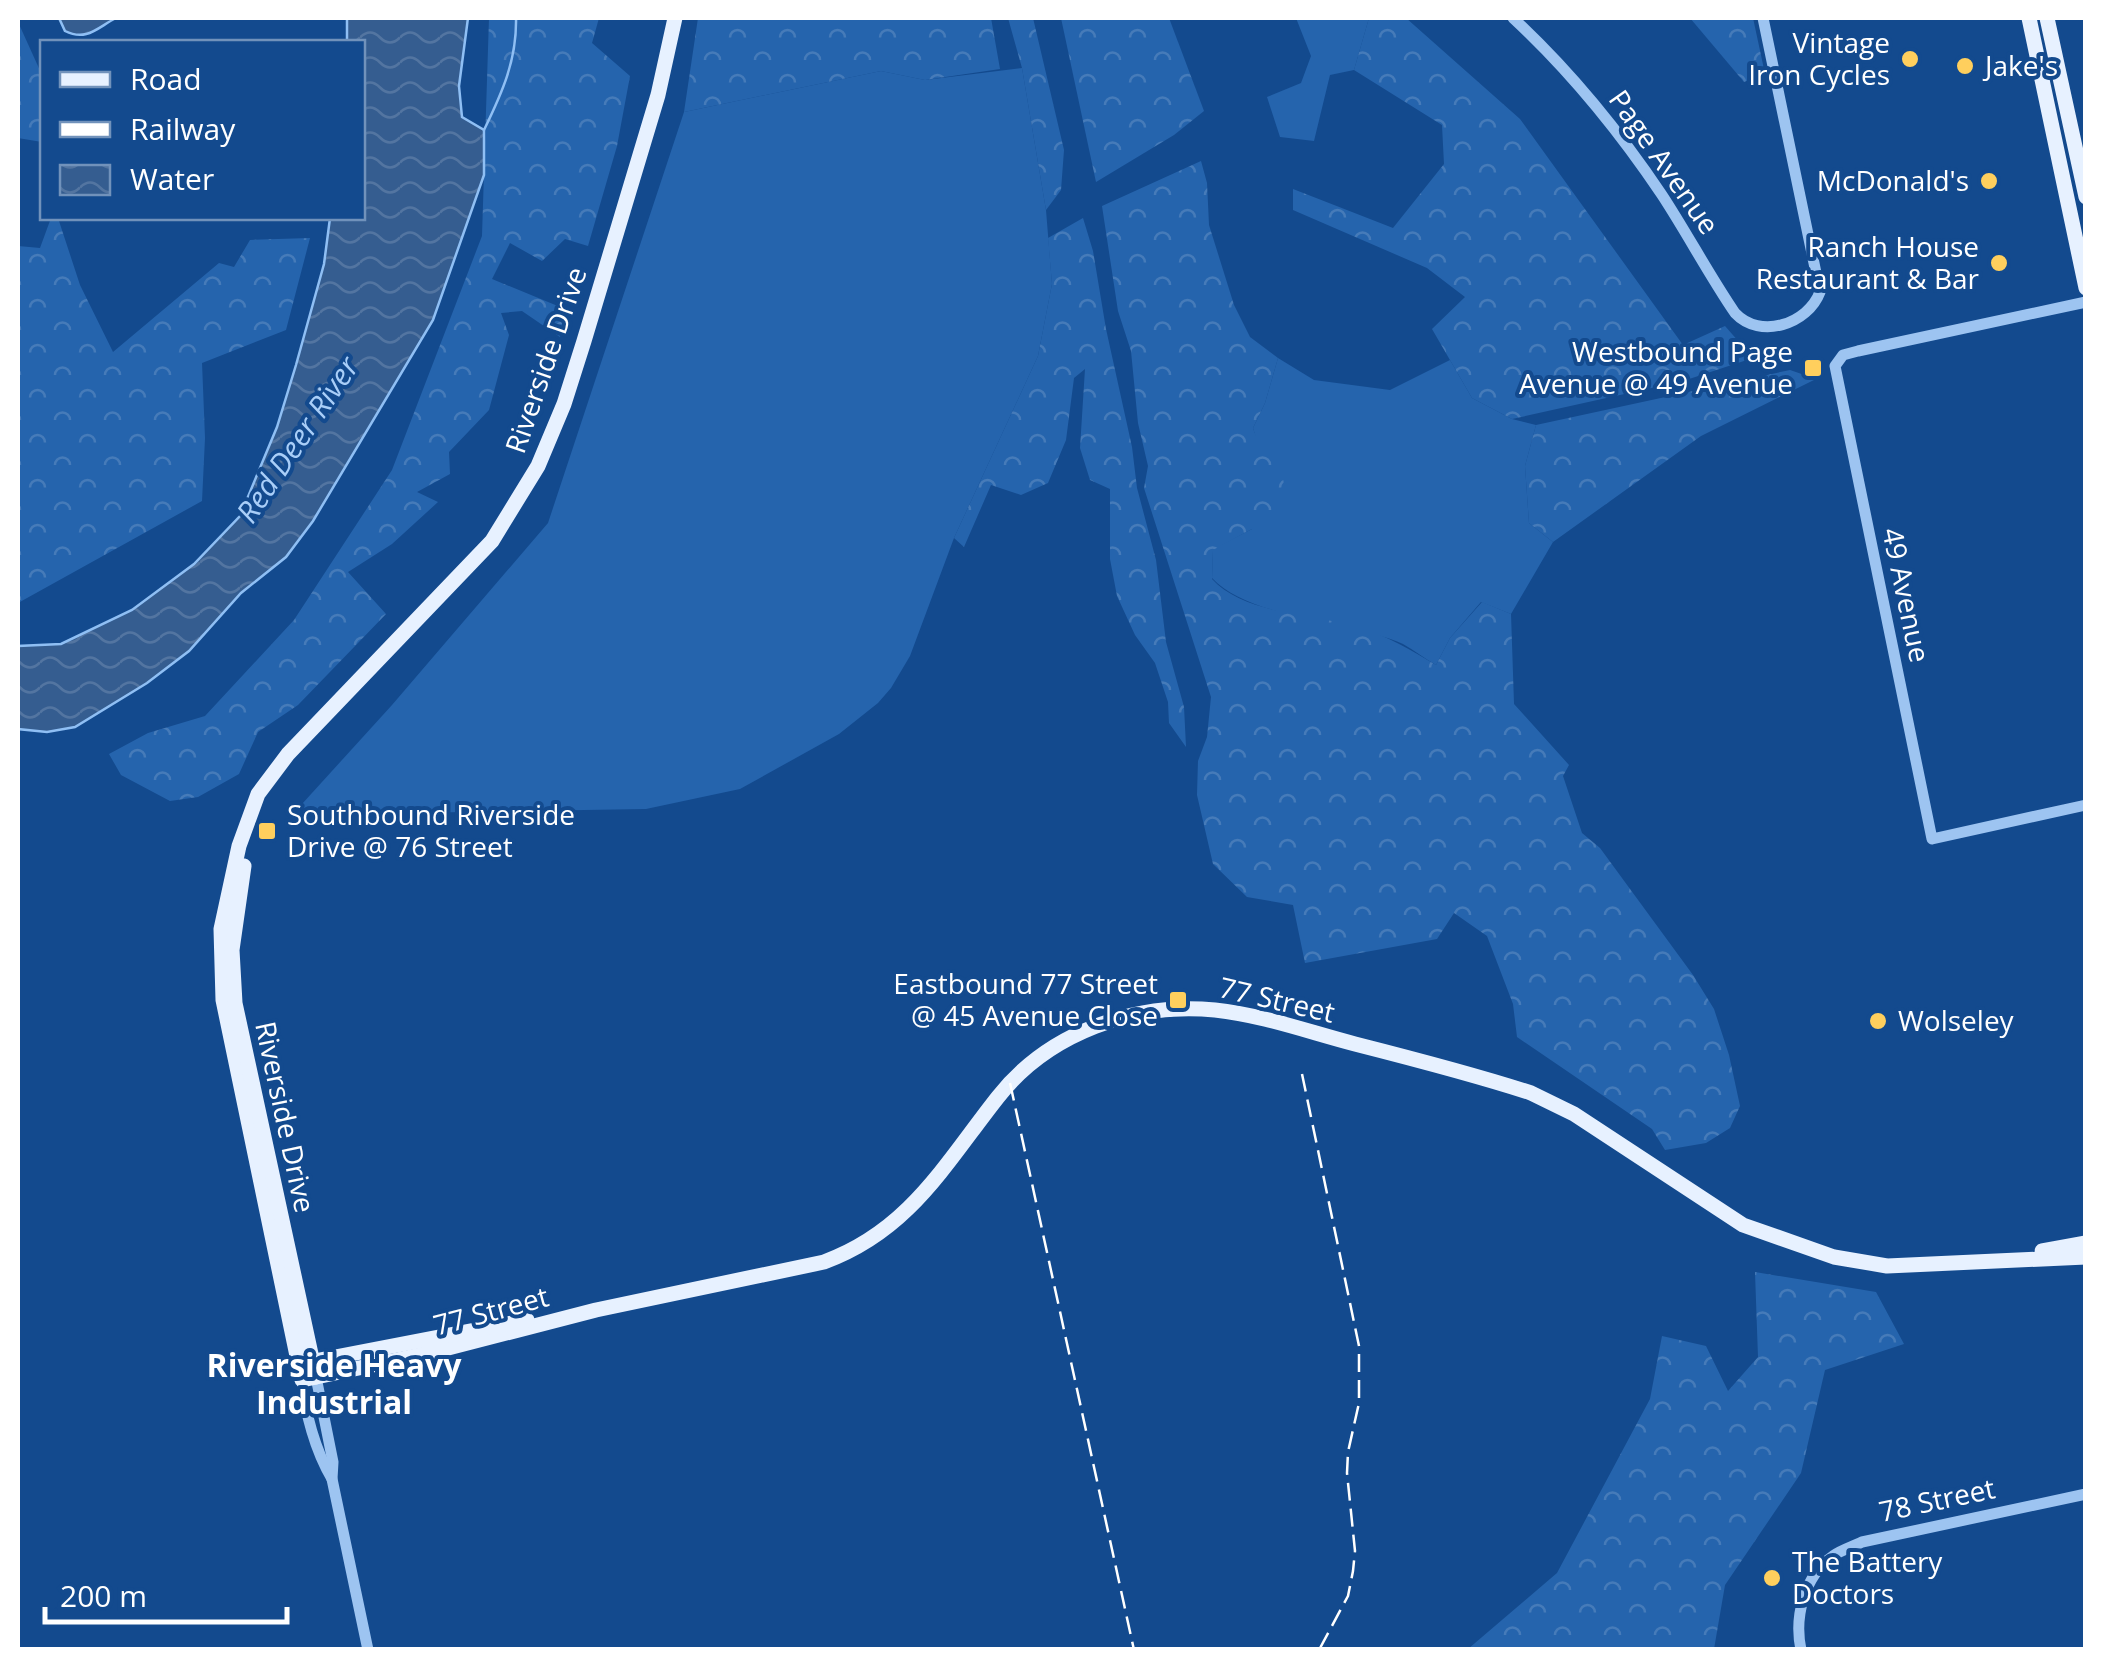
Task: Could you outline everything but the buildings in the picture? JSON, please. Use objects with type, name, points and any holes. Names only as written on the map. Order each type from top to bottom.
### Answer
[{"type":"main road","name":"Riverside Drive","points":[[307,1370],[232,985],[233,930],[246,854],[288,754],[492,541],[538,466],[584,341],[658,95],[675,18]]},
{"type":"main road","points":[[2029,18],[2086,288]]},
{"type":"main road","points":[[2047,18],[2086,198]]},
{"type":"main road","name":"77 Street","points":[[307,1370],[532,1328],[576,1314],[824,1262],[851,1251],[880,1235],[918,1202],[1002,1092],[1039,1059],[1094,1026],[1174,1008],[1240,1014],[1531,1093],[1574,1114],[1744,1225],[1834,1257],[1887,1266],[2086,1257]]},
{"type":"main road","name":"77 Street","points":[[1959,1265],[2086,1243]]},
{"type":"street","name":"Page Avenue","points":[[1512,18],[1614,127],[1740,318],[1759,326],[1781,325],[1812,306],[1820,292],[1763,18]]},
{"type":"street","name":"49 Avenue","points":[[2086,302],[1858,350],[1836,362],[1838,388],[1932,839],[2086,806]]},
{"type":"street","points":[[307,1370],[312,1429],[332,1479],[368,1650]]},
{"type":"street","name":"78 Street","points":[[1801,1650],[1799,1614],[1812,1580],[1830,1558],[1862,1542],[2086,1494]]},
{"type":"green space","points":[[489,18],[599,18],[592,43],[630,76],[617,146],[588,246],[565,239],[542,261],[510,243],[492,279],[565,309],[560,337],[522,311],[501,313],[509,335],[489,410],[449,452],[450,474],[417,492],[438,502],[392,544],[348,572],[386,614],[298,705],[258,732],[239,774],[198,797],[170,801],[121,775],[109,754],[148,733],[205,716],[294,620],[392,470],[482,236]]},
{"type":"green space","points":[[698,18],[991,18],[1000,69],[925,80],[881,71],[684,112]]},
{"type":"green space","points":[[1008,18],[1033,18],[1064,150],[1061,190],[1046,210],[1022,68]]},
{"type":"green space","points":[[1061,18],[1169,18],[1204,111],[1174,135],[1096,182]]},
{"type":"green space","points":[[1296,18],[1369,18],[1354,70],[1330,75],[1314,141],[1280,137],[1267,97],[1301,83],[1311,56]]},
{"type":"green space","points":[[1369,18],[1406,18],[1520,119],[1683,345],[1725,326],[1753,358],[1683,381],[1512,419],[1472,398],[1432,329],[1465,297],[1427,268],[1293,210],[1293,189],[1393,228],[1444,164],[1442,125],[1354,70]]},
{"type":"green space","points":[[1690,18],[1753,18],[1765,74],[1744,82]]},
{"type":"green space","points":[[18,22],[40,71],[40,142],[18,138]]},
{"type":"green space","points":[[1022,68],[1046,210],[1052,284],[1038,356],[954,538],[910,656],[878,703],[839,734],[740,789],[646,809],[292,815],[548,523],[684,112],[881,71],[925,80]]},
{"type":"green space","points":[[1201,161],[1207,183],[1209,225],[1234,305],[1250,337],[1278,358],[1253,428],[1281,472],[1284,485],[1283,505],[1252,529],[1213,550],[1212,579],[1226,591],[1261,607],[1359,627],[1436,665],[1450,638],[1482,602],[1511,614],[1514,704],[1569,765],[1563,776],[1582,833],[1600,848],[1714,1009],[1740,1106],[1730,1128],[1706,1143],[1665,1150],[1652,1129],[1517,1037],[1513,1004],[1487,936],[1454,913],[1437,939],[1305,963],[1293,905],[1247,897],[1213,864],[1197,795],[1198,761],[1207,737],[1211,697],[1144,488],[1148,466],[1138,423],[1131,351],[1118,311],[1102,206]]},
{"type":"green space","points":[[1083,218],[1093,251],[1137,488],[1156,560],[1166,642],[1184,707],[1186,747],[1169,723],[1168,702],[1155,663],[1135,635],[1117,596],[1110,559],[1110,489],[1090,480],[1080,448],[1085,369],[1074,378],[1066,440],[1048,483],[1021,495],[991,485],[964,547],[954,538],[1038,356],[1052,284],[1048,238]]},
{"type":"green space","points":[[50,220],[59,220],[80,285],[113,352],[219,263],[234,267],[250,240],[310,238],[286,330],[202,363],[202,501],[18,603],[18,246],[40,248]]},
{"type":"green space","points":[[1278,358],[1314,380],[1390,390],[1450,360],[1472,398],[1512,419],[1536,425],[1525,466],[1529,523],[1553,542],[1511,614],[1481,602],[1450,638],[1436,665],[1382,636],[1250,602],[1212,578],[1213,549],[1252,529],[1258,444],[1253,428]]},
{"type":"green space","points":[[1790,370],[1816,379],[1701,436],[1553,542],[1529,523],[1525,466],[1536,425]]},
{"type":"green space","points":[[1755,1272],[1876,1292],[1904,1344],[1825,1370],[1801,1473],[1725,1585],[1714,1649],[1468,1649],[1557,1573],[1650,1399],[1662,1336],[1706,1346],[1728,1391],[1758,1357]]},
{"type":"water","points":[[59,18],[116,18],[80,35],[65,31]]},
{"type":"water","name":"Red Deer River","points":[[347,18],[468,18],[459,86],[462,117],[484,130],[484,175],[433,320],[313,521],[286,557],[241,593],[189,651],[147,683],[75,727],[47,732],[18,729],[18,646],[61,644],[132,610],[194,564],[240,516],[277,427],[296,365],[324,264],[330,220],[365,220],[365,40],[347,40]]},
{"type":"waterway","points":[[484,130],[511,62],[516,18]]},
{"type":"railway","points":[[1302,1074],[1359,1346],[1359,1403],[1347,1473],[1355,1551],[1353,1571],[1348,1596],[1319,1650]]},
{"type":"railway","points":[[1010,1083],[1134,1650]]},
{"type":"place","name":"Vintage Iron Cycles","points":[[1910,59]]},
{"type":"place","name":"Jake's","points":[[1965,66]]},
{"type":"place","name":"McDonald's","points":[[1989,181]]},
{"type":"place","name":"Ranch House Restaurant & Bar","points":[[1999,263]]},
{"type":"place","name":"Westbound Page Avenue @ 49 Avenue","points":[[1813,368]]},
{"type":"place","name":"Southbound Riverside Drive @ 76 Street","points":[[267,831]]},
{"type":"place","name":"Eastbound 77 Street @ 45 Avenue Close","points":[[1178,1000]]},
{"type":"place","name":"Wolseley","points":[[1878,1021]]},
{"type":"place","name":"The Battery Doctors","points":[[1772,1578]]},
{"type":"district","name":"Riverside Heavy Industrial","points":[[334,1384]]}]
